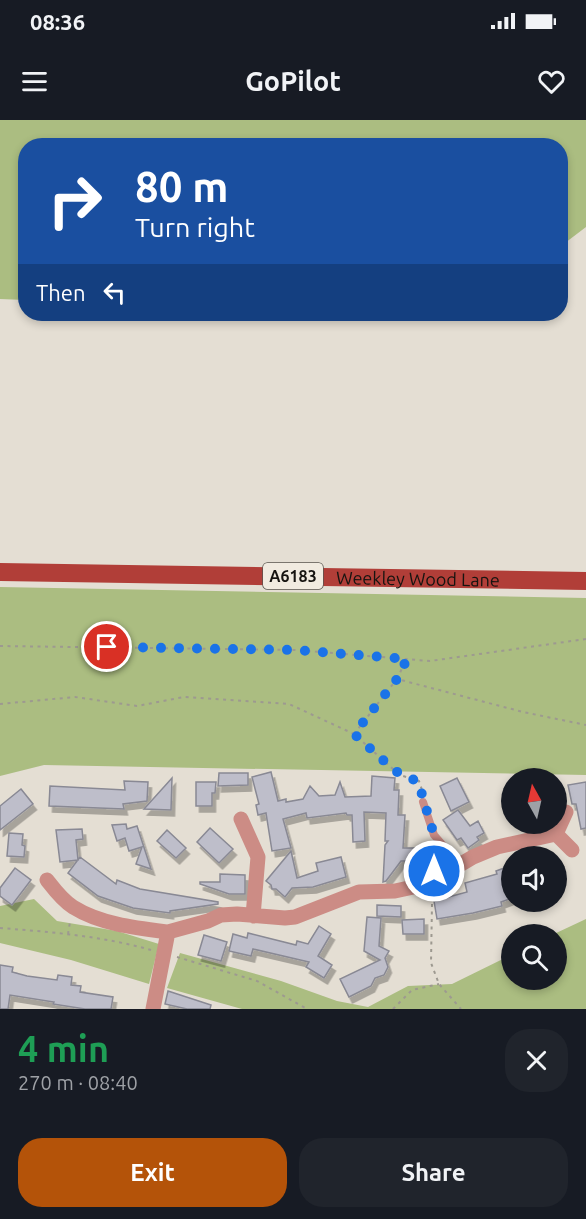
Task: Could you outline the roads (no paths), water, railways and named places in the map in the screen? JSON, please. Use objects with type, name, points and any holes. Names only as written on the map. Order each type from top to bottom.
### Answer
[{"type":"main road","name":"Weekley Wood Lane","points":[[0,572],[586,581]]},
{"type":"street","points":[[241,819],[258,857],[253,916]]},
{"type":"street","points":[[47,880],[73,907],[97,918],[136,928],[168,932],[221,915],[295,917],[359,892],[426,888],[422,879],[428,873],[455,867],[497,847],[556,834],[572,850]]},
{"type":"street","points":[[153,1009],[168,932]]},
{"type":"lane","points":[[423,801],[434,835],[455,867]]}]
